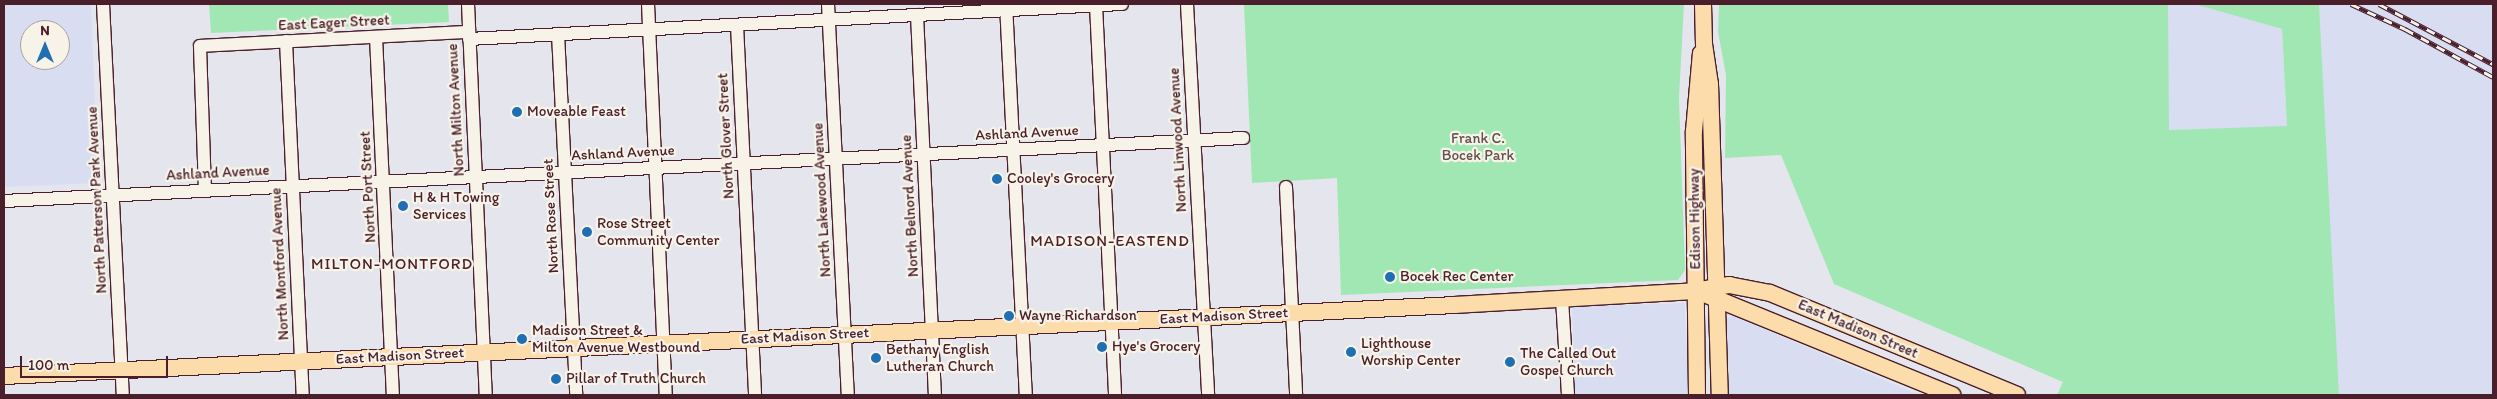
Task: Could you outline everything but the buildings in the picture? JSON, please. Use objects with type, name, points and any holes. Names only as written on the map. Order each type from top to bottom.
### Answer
[{"type":"main road","name":"Edison Highway","points":[[1703,4],[1704,44],[1710,84],[1720,395]]},
{"type":"main road","name":"Edison Highway","points":[[1697,395],[1694,130],[1698,66],[1704,44]]},
{"type":"main road","name":"East Madison Street","points":[[4,376],[1696,291],[1716,292],[1742,286],[1770,293],[2017,395]]},
{"type":"main road","name":"East Madison Street","points":[[1716,292],[1952,395]]},
{"type":"street","name":"North Patterson Park Avenue","points":[[103,4],[123,395]]},
{"type":"street","name":"North Milton Avenue","points":[[468,4],[486,395]]},
{"type":"street","points":[[648,4],[666,395]]},
{"type":"street","name":"North Lakewood Avenue","points":[[828,4],[848,395]]},
{"type":"street","name":"East Eager Street","points":[[205,190],[200,46],[376,37],[558,34],[917,15],[1006,7],[1122,4]]},
{"type":"street","name":"North Linwood Avenue","points":[[1187,4],[1208,395]]},
{"type":"street","points":[[1096,5],[1115,395]]},
{"type":"street","points":[[1006,7],[1026,395]]},
{"type":"street","name":"North Belnord Avenue","points":[[917,15],[935,395]]},
{"type":"street","name":"North Glover Street","points":[[737,25],[755,395]]},
{"type":"street","name":"North Rose Street","points":[[558,34],[576,395]]},
{"type":"street","name":"North Port Street","points":[[376,37],[393,395]]},
{"type":"street","name":"North Montford Avenue","points":[[286,42],[303,395]]},
{"type":"street","name":"Ashland Avenue","points":[[4,201],[1243,138]]},
{"type":"street","points":[[1286,187],[1296,395]]},
{"type":"street","points":[[1562,298],[1568,395]]},
{"type":"shaded area","points":[[4,4],[91,4],[98,183],[4,187]]},
{"type":"shaded area","points":[[2168,4],[2194,4],[2282,29],[2287,127],[2168,130]]},
{"type":"shaded area","points":[[2319,4],[2493,4],[2493,395],[2319,395]]},
{"type":"shaded area","points":[[1685,303],[1688,395],[1575,395],[1572,307]]},
{"type":"shaded area","points":[[1733,316],[1919,395],[1728,395],[1725,320]]},
{"type":"green space","points":[[209,4],[448,4],[449,22],[211,33]]},
{"type":"green space","name":"Frank C. Bocek Park","points":[[1244,4],[1684,4],[1679,98],[1685,270],[1678,280],[1341,295],[1337,178],[1252,183]]},
{"type":"green space","points":[[1719,4],[2168,4],[2169,130],[2287,126],[2282,29],[2194,4],[2319,4],[2339,395],[2057,395],[2063,382],[1834,284],[1781,155],[1725,158],[1726,75],[1718,32]]},
{"type":"railway","points":[[2351,4],[2405,29],[2493,77]]},
{"type":"railway","points":[[2379,4],[2493,64]]},
{"type":"place","name":"Moveable Feast","points":[[517,112]]},
{"type":"place","name":"Cooley's Grocery","points":[[997,179]]},
{"type":"place","name":"H & H Towing Services","points":[[403,206]]},
{"type":"place","name":"Rose Street Community Center","points":[[587,232]]},
{"type":"place","name":"Bocek Rec Center","points":[[1390,277]]},
{"type":"place","name":"Wayne Richardson","points":[[1009,316]]},
{"type":"place","name":"Madison Street & Milton Avenue Westbound","points":[[522,339]]},
{"type":"place","name":"Hye's Grocery","points":[[1102,347]]},
{"type":"place","name":"Lighthouse Worship Center","points":[[1351,352]]},
{"type":"place","name":"Bethany English Lutheran Church","points":[[876,358]]},
{"type":"place","name":"The Called Out Gospel Church","points":[[1510,362]]},
{"type":"place","name":"Pillar of Truth Church","points":[[556,379]]},
{"type":"district","name":"MADISON-EASTEND","points":[[1110,241]]},
{"type":"district","name":"MILTON-MONTFORD","points":[[392,264]]}]
